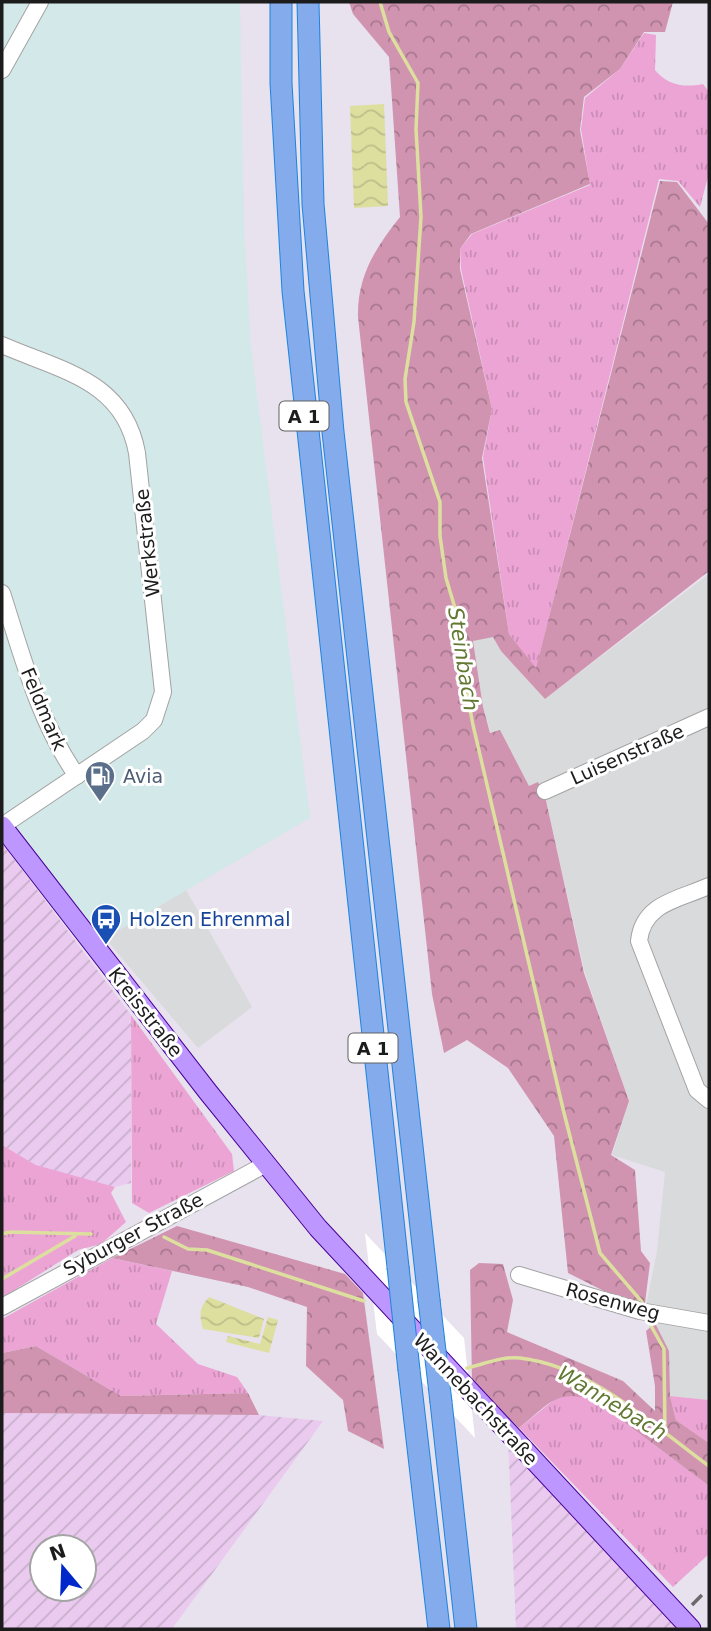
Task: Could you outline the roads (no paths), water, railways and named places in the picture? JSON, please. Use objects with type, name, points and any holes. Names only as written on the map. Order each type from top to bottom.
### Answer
[{"type":"highway","name":"A 1","points":[[281,2],[287,208],[300,369],[439,1629]]},
{"type":"highway","name":"A 1","points":[[308,2],[313,204],[329,391],[466,1629]]},
{"type":"highway","points":[[428,1629],[433,1583]]},
{"type":"main road","name":"Kreisstraße","points":[[2,826],[266,1164]]},
{"type":"main road","name":"Wannebachstraße","points":[[266,1164],[369,1284],[691,1629]]},
{"type":"street","points":[[2,70],[40,2]]},
{"type":"street","name":"Werkstraße","points":[[2,345],[104,391],[124,414],[137,453],[163,692],[154,720],[143,731],[77,776]]},
{"type":"street","name":"Feldmark","points":[[2,593],[45,716],[60,751],[77,776]]},
{"type":"street","name":"Luisenstraße","points":[[545,791],[709,717]]},
{"type":"street","points":[[2,826],[77,776]]},
{"type":"street","points":[[709,886],[649,912],[641,927],[639,942],[697,1090],[709,1100]]},
{"type":"street","name":"Syburger Straße","points":[[2,1307],[266,1164]]},
{"type":"street","name":"Rosenweg","points":[[519,1275],[640,1311],[709,1323]]},
{"type":"water","points":[[384,104],[388,206],[354,208],[350,106]]},
{"type":"water","points":[[209,1297],[264,1319],[259,1338],[203,1329],[201,1312]]},
{"type":"water","points":[[268,1317],[278,1320],[269,1353],[226,1342],[228,1336],[260,1344]]},
{"type":"waterway","name":"Steinbach","points":[[380,2],[389,32],[418,83],[416,129],[421,217],[414,322],[405,379],[406,402],[440,502],[440,536],[446,578],[461,628],[466,688],[473,725],[564,1113],[600,1253],[642,1302]]},
{"type":"waterway","name":"Wannebach","points":[[2,1234],[91,1234]]},
{"type":"waterway","points":[[2,1279],[75,1236]]},
{"type":"waterway","name":"Wannebach","points":[[164,1237],[188,1249],[207,1250],[364,1301]]},
{"type":"waterway","name":"Steinbach","points":[[650,1324],[664,1349],[665,1434]]},
{"type":"waterway","name":"Wannebach","points":[[467,1368],[500,1359],[520,1358],[546,1363],[572,1373],[621,1400],[709,1466]]},
{"type":"railway","points":[[692,1605],[709,1588]]},
{"type":"place","name":"Avia","points":[[100,803]]},
{"type":"place","name":"Holzen Ehrenmal","points":[[106,946]]}]
